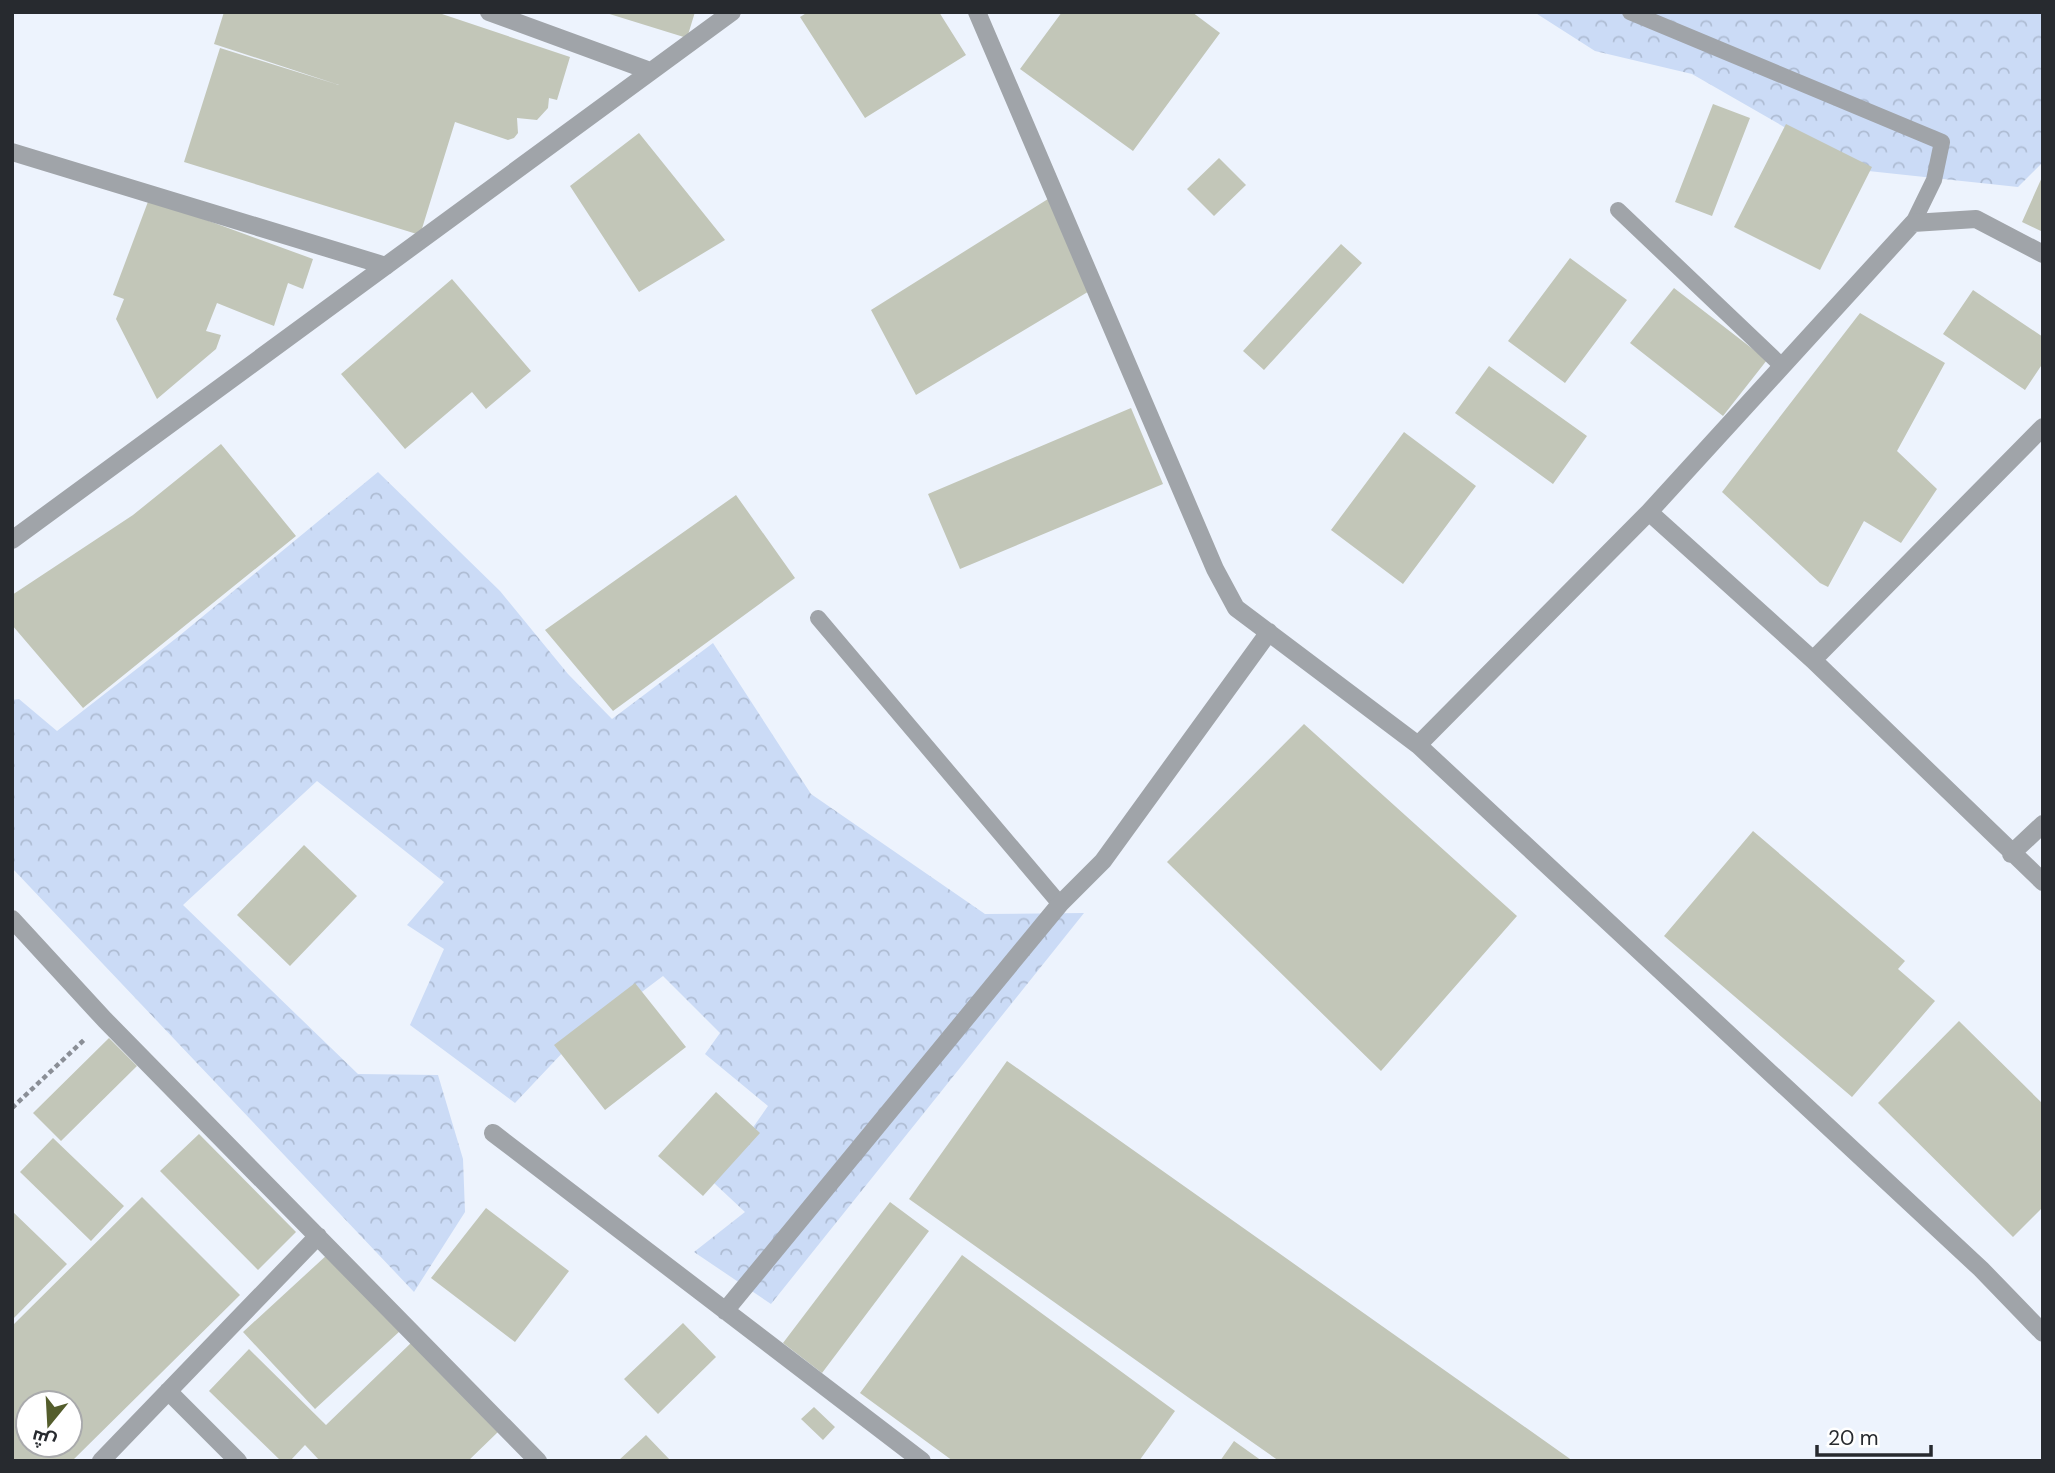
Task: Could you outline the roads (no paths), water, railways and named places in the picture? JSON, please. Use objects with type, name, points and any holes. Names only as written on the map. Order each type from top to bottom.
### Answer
[{"type":"street","points":[[489,12],[650,71]]},
{"type":"street","points":[[12,540],[733,12]]},
{"type":"street","points":[[977,12],[1216,569],[1236,608],[1418,746],[1981,1269],[2043,1333]]},
{"type":"street","points":[[12,152],[386,266]]},
{"type":"street","points":[[1418,746],[1649,512],[1913,223],[1976,219],[2043,254]]},
{"type":"street","points":[[1813,660],[2043,426]]},
{"type":"street","points":[[1649,512],[1813,660],[2043,882]]},
{"type":"street","points":[[725,1311],[1060,904],[1102,861],[1269,632]]},
{"type":"street","points":[[2011,854],[2043,824]]},
{"type":"street","points":[[12,919],[105,1020],[318,1236],[529,1458]]},
{"type":"street","points":[[493,1133],[922,1461]]},
{"type":"street","points":[[101,1461],[318,1236]]},
{"type":"street","points":[[168,1391],[238,1461]]},
{"type":"lane","points":[[1630,12],[1942,142],[1934,180],[1913,223]]},
{"type":"lane","points":[[1618,210],[1782,366]]},
{"type":"lane","points":[[818,618],[1060,904]]}]
